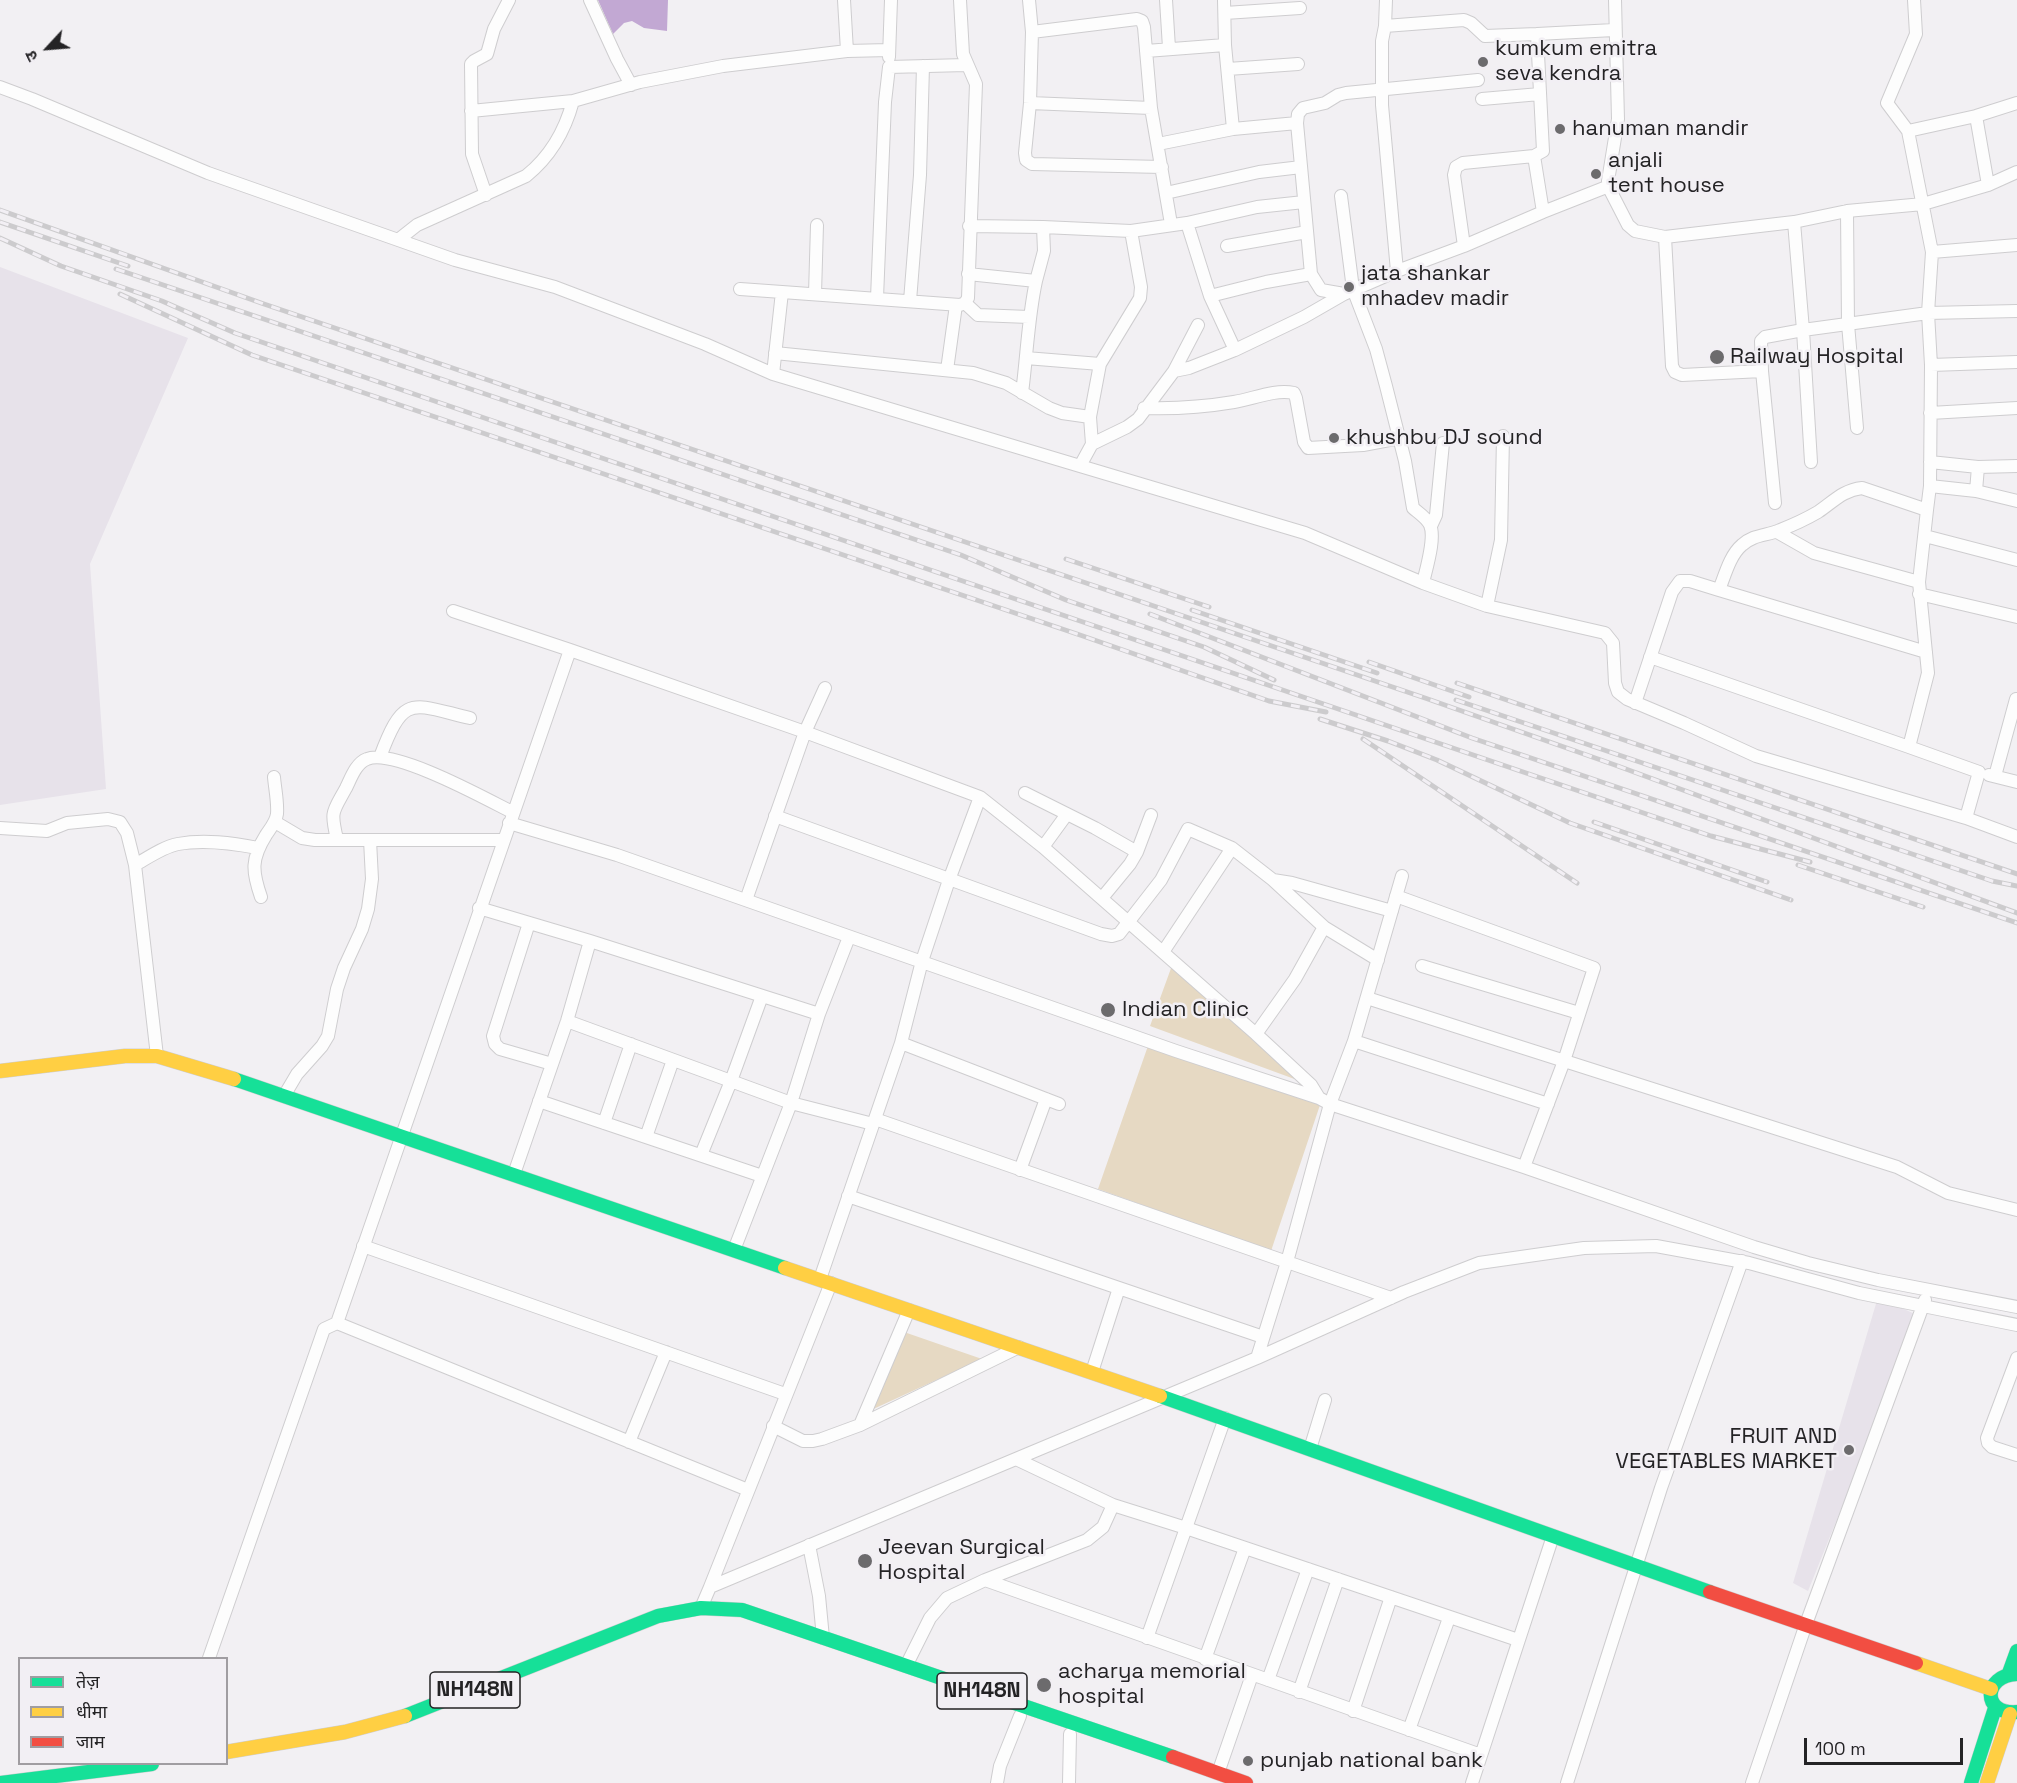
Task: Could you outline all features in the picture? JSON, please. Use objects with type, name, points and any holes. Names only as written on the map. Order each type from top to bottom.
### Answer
[{"type":"main road","points":[[0,1071],[125,1056],[157,1056],[204,1069],[1225,1418],[1637,1566],[1991,1689]]},
{"type":"main road","name":"NH148N","points":[[228,1752],[345,1732],[383,1723],[482,1688],[658,1616],[701,1608],[742,1610],[983,1691],[1214,1778]]},
{"type":"main road","name":"NH148N","points":[[716,1609],[738,1621],[1070,1734],[1214,1778],[1246,1783]]},
{"type":"main road","points":[[1971,1783],[1995,1708],[1991,1689],[2001,1676],[2013,1673],[2017,1651]]},
{"type":"main road","points":[[1988,1783],[2013,1713],[1995,1708]]},
{"type":"main road","points":[[9,1782],[144,1765]]},
{"type":"street","points":[[486,195],[472,154],[471,64],[487,54],[494,29],[509,0]]},
{"type":"street","points":[[590,0],[631,84]]},
{"type":"street","points":[[844,0],[847,51]]},
{"type":"street","points":[[877,298],[891,0]]},
{"type":"street","points":[[947,370],[960,304],[968,298],[976,84],[963,54],[960,0]]},
{"type":"street","points":[[1029,0],[1032,32],[1026,160],[1032,164],[1162,167]]},
{"type":"street","points":[[1166,0],[1170,48]]},
{"type":"street","points":[[1386,0],[1382,41],[1382,105],[1397,271]]},
{"type":"street","points":[[1615,0],[1618,119],[1608,181],[1628,225],[1635,231],[1665,237],[1794,222],[1847,211],[1923,204],[1988,185],[2017,172]]},
{"type":"street","points":[[1909,747],[1928,673],[1919,588],[1930,486],[1931,365],[1928,313],[1932,252],[1908,131],[1887,103],[1916,34],[1914,0]]},
{"type":"street","points":[[1233,129],[1225,45],[1225,6],[1299,8]]},
{"type":"street","points":[[1032,32],[1137,19],[1142,21],[1150,108],[1171,224]]},
{"type":"street","points":[[1385,26],[1464,20],[1471,23],[1485,36],[1614,30]]},
{"type":"street","points":[[1464,246],[1454,175],[1456,167],[1463,163],[1534,156],[1543,151],[1537,34]]},
{"type":"street","points":[[1146,51],[1225,45]]},
{"type":"street","points":[[471,111],[573,101],[631,84],[723,66],[847,51],[889,50]]},
{"type":"street","points":[[1227,69],[1298,64]]},
{"type":"street","points":[[889,67],[966,65]]},
{"type":"street","points":[[910,301],[920,175],[923,66]]},
{"type":"street","points":[[1349,292],[1321,290],[1311,274],[1298,114],[1303,108],[1326,103],[1338,95],[1478,80]]},
{"type":"street","points":[[0,87],[208,173],[455,260],[555,287],[705,344],[773,374],[1305,533],[1423,583],[1487,606],[1605,633],[1613,643],[1615,683],[1618,692],[1635,703],[1756,756],[1966,818],[2017,837]]},
{"type":"street","points":[[1482,99],[1540,94]]},
{"type":"street","points":[[398,240],[417,225],[526,176],[538,166],[558,141],[568,122],[573,101]]},
{"type":"street","points":[[1030,103],[1150,108]]},
{"type":"street","points":[[1908,131],[1976,116],[2017,103]]},
{"type":"street","points":[[1976,116],[1988,185]]},
{"type":"street","points":[[1158,144],[1233,129],[1297,123]]},
{"type":"street","points":[[1534,156],[1543,212]]},
{"type":"street","points":[[1166,193],[1258,172],[1301,167]]},
{"type":"street","points":[[1174,371],[1189,368],[1235,350],[1304,317],[1349,292],[1397,271],[1610,186]]},
{"type":"street","points":[[1341,196],[1349,292],[1376,349],[1400,438],[1413,508],[1431,526]]},
{"type":"street","points":[[969,226],[1131,231],[1171,224],[1187,224],[1257,207],[1304,202]]},
{"type":"street","points":[[1847,211],[1848,324],[1857,428]]},
{"type":"street","points":[[1794,222],[1811,462]]},
{"type":"street","points":[[1187,224],[1210,296],[1235,350]]},
{"type":"street","points":[[815,294],[817,225]]},
{"type":"street","points":[[1022,393],[1029,317],[1044,251],[1042,227]]},
{"type":"street","points":[[1080,466],[1092,444],[1090,417],[1100,364],[1140,298],[1141,287],[1131,231]]},
{"type":"street","points":[[1227,246],[1307,232]]},
{"type":"street","points":[[1665,237],[1672,366],[1675,372],[1682,375],[1762,370]]},
{"type":"street","points":[[1932,252],[2017,245]]},
{"type":"street","points":[[968,274],[1036,281]]},
{"type":"street","points":[[1210,296],[1311,274]]},
{"type":"street","points":[[740,289],[960,304],[978,315],[1029,317]]},
{"type":"street","points":[[773,374],[782,292]]},
{"type":"street","points":[[1775,503],[1762,370],[1761,341],[1765,337],[1928,313],[2017,311]]},
{"type":"street","points":[[1092,444],[1138,419],[1174,371],[1198,325]]},
{"type":"street","points":[[775,353],[973,373],[993,378],[1062,413],[1090,417]]},
{"type":"street","points":[[1026,357],[1100,364]]},
{"type":"street","points":[[1931,365],[2017,362]]},
{"type":"street","points":[[1144,408],[1195,408],[1283,391],[1294,393],[1304,442],[1308,448],[1363,445],[1400,438]]},
{"type":"street","points":[[1930,413],[2017,408]]},
{"type":"street","points":[[1487,606],[1501,540],[1503,436]]},
{"type":"street","points":[[1423,583],[1431,543],[1431,526],[1436,515],[1443,443]]},
{"type":"street","points":[[1929,462],[1978,467],[2017,466]]},
{"type":"street","points":[[1976,491],[1978,467]]},
{"type":"street","points":[[1930,486],[1976,491],[2017,501]]},
{"type":"street","points":[[1719,590],[1740,545],[1758,534],[1777,532],[1817,512],[1838,496],[1862,488],[1927,510]]},
{"type":"street","points":[[1777,532],[1814,553],[1919,588],[2017,617]]},
{"type":"street","points":[[1925,536],[2017,560]]},
{"type":"street","points":[[1635,703],[1675,586],[1680,581],[1690,581],[1926,652]]},
{"type":"street","points":[[453,611],[805,732],[980,797],[1043,847],[1256,1034],[1311,1085],[1324,1101]]},
{"type":"street","points":[[210,1657],[324,1329],[337,1323],[570,650]]},
{"type":"street","points":[[1650,657],[1979,772],[2017,782]]},
{"type":"street","points":[[746,900],[805,732],[825,688]]},
{"type":"street","points":[[1995,776],[2016,699]]},
{"type":"street","points":[[380,757],[388,736],[406,709],[427,708],[471,718]]},
{"type":"street","points":[[337,839],[332,820],[337,801],[360,764],[367,759],[380,757],[429,771],[511,818],[1165,1047],[1524,1167],[1754,1247],[1818,1266],[2017,1307]]},
{"type":"street","points":[[1966,818],[1979,772]]},
{"type":"street","points":[[261,897],[253,866],[258,848],[277,814],[274,777]]},
{"type":"street","points":[[1025,793],[1137,852]]},
{"type":"street","points":[[701,1608],[773,1426],[825,1281],[848,1196],[901,1043],[922,961],[980,797]]},
{"type":"street","points":[[1043,847],[1066,814]]},
{"type":"street","points":[[1102,898],[1130,864],[1151,815]]},
{"type":"street","points":[[775,816],[949,880],[1112,936],[1119,934],[1161,880],[1188,829],[1232,848],[1273,880],[1324,927],[1378,960]]},
{"type":"street","points":[[0,828],[47,831],[67,823],[108,819],[120,822],[127,833],[135,865],[157,1056]]},
{"type":"street","points":[[274,822],[302,838],[315,840],[503,840]]},
{"type":"street","points":[[284,1096],[297,1074],[328,1036],[337,988],[359,937],[368,909],[372,879],[370,840]]},
{"type":"street","points":[[135,865],[177,844],[229,843],[258,848]]},
{"type":"street","points":[[1162,951],[1232,848]]},
{"type":"street","points":[[1257,1358],[1287,1262],[1324,1101],[1354,1041],[1402,876]]},
{"type":"street","points":[[1273,880],[1292,883],[1392,911]]},
{"type":"street","points":[[1396,897],[1594,968],[1564,1061],[1524,1167]]},
{"type":"street","points":[[479,908],[819,1014]]},
{"type":"street","points":[[529,923],[494,1036],[495,1044],[500,1048],[552,1064]]},
{"type":"street","points":[[1256,1034],[1295,979],[1324,927]]},
{"type":"street","points":[[734,1250],[791,1103],[819,1014],[849,937]]},
{"type":"street","points":[[514,1174],[567,1021],[590,941]]},
{"type":"street","points":[[1422,966],[1580,1013]]},
{"type":"street","points":[[701,1155],[762,996]]},
{"type":"street","points":[[1367,998],[1897,1167],[1948,1193],[2017,1210]]},
{"type":"street","points":[[567,1021],[791,1103],[874,1122],[1391,1298]]},
{"type":"street","points":[[1354,1041],[1548,1104]]},
{"type":"street","points":[[901,1043],[1059,1104]]},
{"type":"street","points":[[604,1123],[631,1044]]},
{"type":"street","points":[[646,1137],[673,1060]]},
{"type":"street","points":[[1020,1170],[1046,1100]]},
{"type":"street","points":[[539,1101],[762,1176]]},
{"type":"street","points":[[848,1196],[1263,1337]]},
{"type":"street","points":[[363,1246],[785,1394]]},
{"type":"street","points":[[710,1587],[1257,1358],[1391,1298],[1479,1263],[1584,1248],[1656,1246],[1746,1262],[1859,1293],[2017,1325]]},
{"type":"street","points":[[1567,1783],[1681,1429],[1746,1262],[1754,1247]]},
{"type":"street","points":[[1092,1372],[1119,1288]]},
{"type":"street","points":[[1752,1783],[1806,1624],[1923,1307],[1927,1290]]},
{"type":"street","points":[[860,1425],[909,1310]]},
{"type":"street","points":[[337,1323],[748,1491]]},
{"type":"street","points":[[773,1426],[803,1440],[813,1442],[860,1425],[1019,1347]]},
{"type":"street","points":[[629,1442],[666,1352]]},
{"type":"street","points":[[2017,1358],[1987,1438],[1992,1447],[2017,1455]]},
{"type":"street","points":[[1310,1449],[1325,1400]]},
{"type":"street","points":[[1148,1638],[1225,1418]]},
{"type":"street","points":[[1016,1459],[1113,1505],[1518,1641]]},
{"type":"street","points":[[906,1666],[930,1618],[947,1598],[985,1580],[1086,1540],[1103,1527],[1113,1505]]},
{"type":"street","points":[[1472,1783],[1553,1536]]},
{"type":"street","points":[[809,1545],[819,1596],[823,1638]]},
{"type":"street","points":[[1205,1659],[1245,1548]]},
{"type":"street","points":[[1268,1680],[1308,1569]]},
{"type":"street","points":[[1299,1692],[1338,1579]]},
{"type":"street","points":[[985,1580],[1481,1755]]},
{"type":"street","points":[[1353,1711],[1391,1597]]},
{"type":"street","points":[[1409,1730],[1449,1618]]},
{"type":"street","points":[[1214,1778],[1252,1675]]},
{"type":"street","points":[[997,1783],[1000,1766],[1020,1716]]},
{"type":"street","points":[[1069,1783],[1070,1734]]},
{"type":"shaded area","points":[[598,0],[668,0],[667,31],[644,28],[632,21],[624,23],[613,34]]},
{"type":"shaded area","points":[[0,267],[188,338],[90,564],[106,789],[0,805]]},
{"type":"shaded area","points":[[1174,960],[1319,1088],[1150,1026]]},
{"type":"shaded area","points":[[1149,1043],[1322,1099],[1271,1251],[1098,1189]]},
{"type":"shaded area","name":"FRUIT AND VEGETABLES MARKET","points":[[1878,1297],[1919,1316],[1808,1591],[1793,1583]]},
{"type":"shaded area","points":[[904,1332],[982,1359],[869,1411]]},
{"type":"railway","points":[[0,210],[264,304],[1425,698],[1615,765],[2017,913]]},
{"type":"railway","points":[[0,222],[128,266]]},
{"type":"railway","points":[[0,238],[61,266],[162,301],[235,333],[1711,836],[1810,862]]},
{"type":"railway","points":[[116,269],[961,555],[1066,600],[1204,647],[1274,680]]},
{"type":"railway","points":[[120,294],[252,355],[1269,701],[1326,712]]},
{"type":"railway","points":[[1066,559],[1209,607]]},
{"type":"railway","points":[[1192,610],[1377,673]]},
{"type":"railway","points":[[1150,614],[1472,738],[2017,923]]},
{"type":"railway","points":[[1369,662],[1469,697]]},
{"type":"railway","points":[[1457,683],[2017,874]]},
{"type":"railway","points":[[1456,700],[1992,881],[2017,886]]},
{"type":"railway","points":[[1320,719],[1437,760],[1570,823],[1791,900]]},
{"type":"railway","points":[[1363,739],[1577,883]]},
{"type":"railway","points":[[1594,822],[1767,882]]},
{"type":"railway","points":[[1798,865],[1923,907]]},
{"type":"traffic: fast","points":[[234,1079],[785,1268]]},
{"type":"traffic: fast","points":[[1160,1396],[1710,1592]]},
{"type":"traffic: fast","points":[[405,1716],[658,1616],[701,1608],[742,1610],[1173,1757]]},
{"type":"traffic: fast","points":[[2009,1673],[2017,1651]]},
{"type":"traffic: fast","points":[[2017,1674],[2006,1676],[1998,1681],[1991,1694],[1992,1702],[1997,1707],[2005,1711],[2017,1712]]},
{"type":"traffic: fast","points":[[1971,1783],[1995,1708]]},
{"type":"traffic: fast","points":[[0,1783],[144,1765]]},
{"type":"traffic: slow","points":[[0,1071],[125,1056],[157,1056],[234,1079]]},
{"type":"traffic: slow","points":[[785,1268],[1160,1396]]},
{"type":"traffic: slow","points":[[1916,1663],[1991,1689]]},
{"type":"traffic: slow","points":[[1987,1783],[2010,1714]]},
{"type":"traffic: slow","points":[[228,1752],[345,1732],[405,1716]]},
{"type":"traffic: jam","points":[[1710,1592],[1916,1663]]},
{"type":"traffic: jam","points":[[1173,1757],[1246,1783]]},
{"type":"place","name":"kumkum emitra seva kendra","points":[[1483,62]]},
{"type":"place","name":"hanuman mandir","points":[[1560,129]]},
{"type":"place","name":"anjali tent house","points":[[1596,174]]},
{"type":"place","name":"jata shankar mhadev madir","points":[[1349,287]]},
{"type":"place","name":"Railway Hospital","points":[[1717,357]]},
{"type":"place","name":"khushbu DJ sound","points":[[1334,438]]},
{"type":"place","name":"Indian Clinic","points":[[1108,1010]]},
{"type":"place","name":"FRUIT AND VEGETABLES MARKET","points":[[1849,1450]]},
{"type":"place","name":"Jeevan Surgical Hospital","points":[[865,1561]]},
{"type":"place","name":"acharya memorial hospital","points":[[1044,1685]]},
{"type":"place","name":"punjab national bank","points":[[1248,1761]]}]
